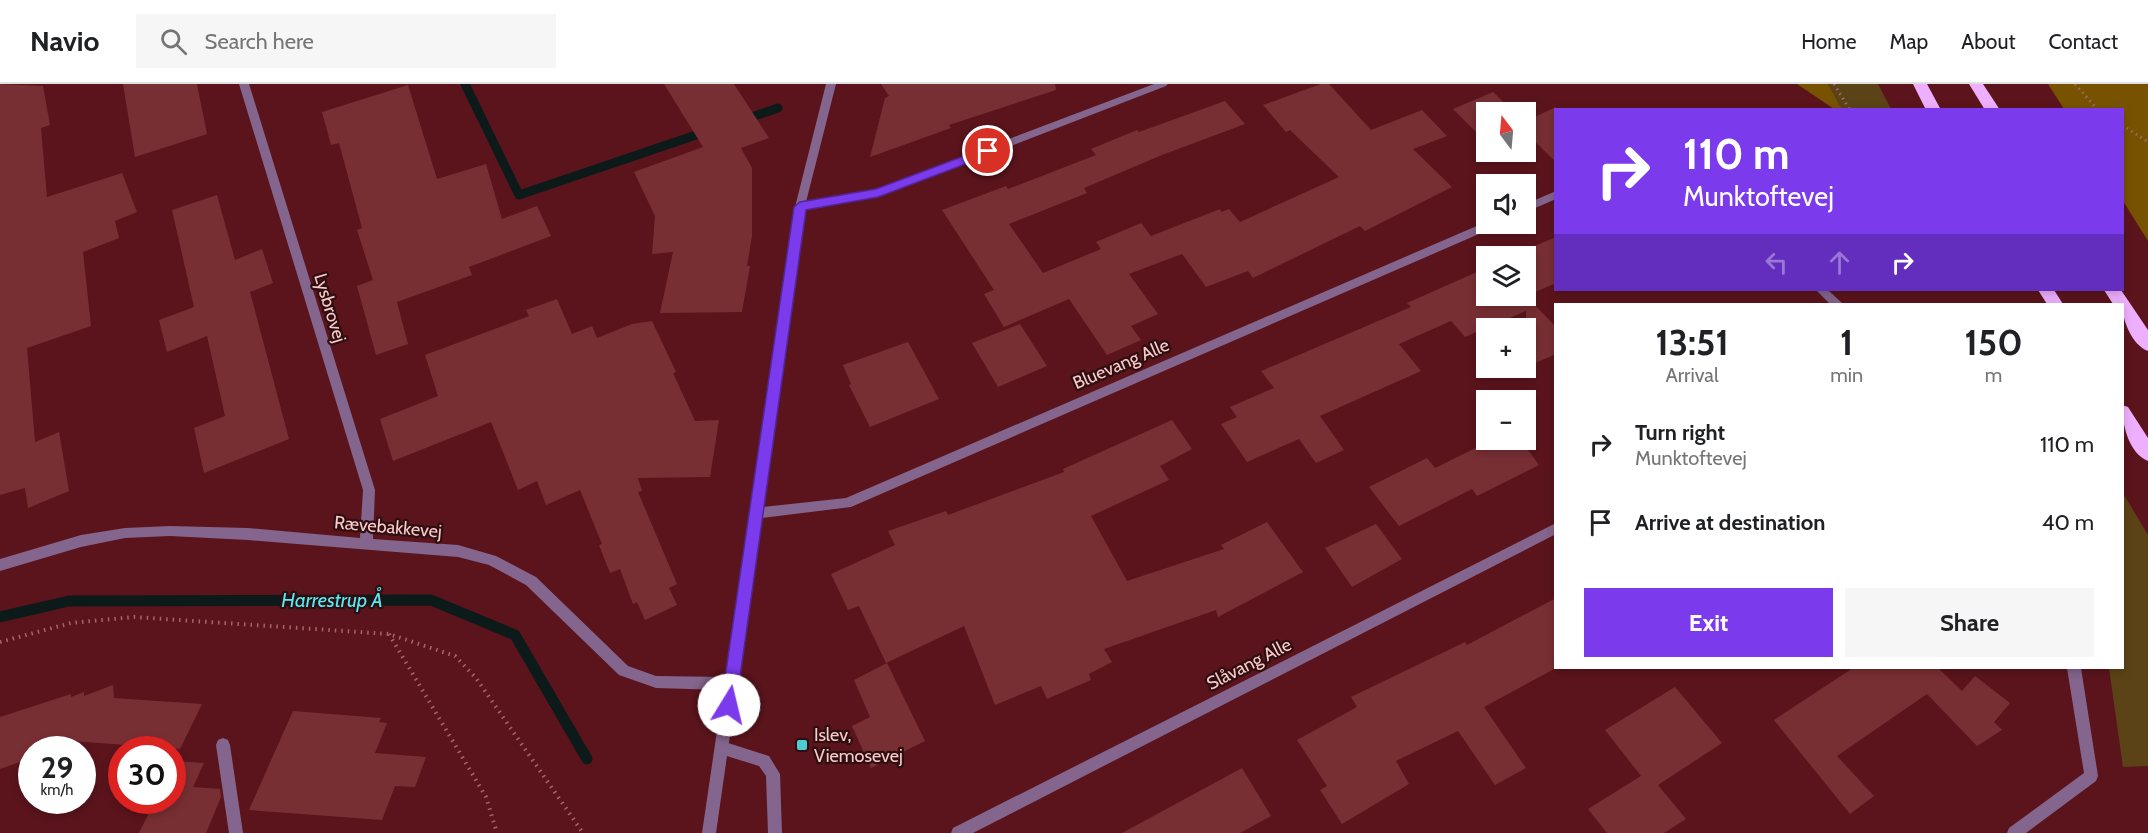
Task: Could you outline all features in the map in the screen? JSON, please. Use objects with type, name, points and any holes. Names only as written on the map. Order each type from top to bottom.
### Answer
[{"type":"highway","points":[[1920,84],[1933,108]]},
{"type":"highway","points":[[1976,84],[1992,108]]},
{"type":"highway","points":[[2124,308],[2148,344]]},
{"type":"highway","points":[[2124,415],[2148,453]]},
{"type":"street","name":"Lysbrovej","points":[[244,84],[369,490],[366,543]]},
{"type":"street","points":[[709,833],[758,513],[800,207],[831,84]]},
{"type":"street","points":[[800,207],[878,193],[1163,84]]},
{"type":"street","points":[[1536,204],[1554,196]]},
{"type":"street","name":"Bluevang Alle","points":[[758,513],[847,503],[1476,230]]},
{"type":"street","points":[[1822,291],[1836,303]]},
{"type":"street","name":"Slåvang Alle","points":[[958,833],[1554,529]]},
{"type":"street","name":"Rævebakkevej","points":[[0,565],[81,541],[125,533],[170,531],[458,551],[492,560],[531,581],[624,671],[656,682],[732,684]]},
{"type":"street","points":[[2014,833],[2091,776],[2074,669]]},
{"type":"street","points":[[223,745],[236,833]]},
{"type":"street","points":[[722,748],[764,761],[773,774],[775,833]]},
{"type":"path","points":[[1834,84],[1849,108]]},
{"type":"path","points":[[2075,84],[2096,108]]},
{"type":"path","points":[[2124,126],[2148,142]]},
{"type":"path","points":[[0,642],[71,623],[134,617],[389,634],[422,643],[455,656],[476,678],[583,833]]},
{"type":"path","points":[[389,634],[486,796],[497,833]]},
{"type":"shaded area","points":[[1797,84],[1828,84],[1841,108],[1833,108]]},
{"type":"shaded area","points":[[1828,84],[1878,84],[1890,108],[1841,108]]},
{"type":"shaded area","points":[[2048,84],[2148,84],[2148,241],[2124,203],[2124,108],[2063,108]]},
{"type":"shaded area","points":[[2124,495],[2148,535],[2148,766],[2123,767],[2109,669],[2124,669]]},
{"type":"building","points":[[0,84],[43,86],[50,125],[41,128],[47,197],[122,173],[137,212],[115,221],[119,238],[83,252],[91,326],[27,348],[35,442],[59,432],[69,491],[28,508],[25,488],[0,495]]},
{"type":"building","points":[[123,84],[197,84],[207,134],[135,157]]},
{"type":"building","points":[[664,84],[734,84],[769,138],[741,148],[752,168],[752,236],[747,266],[750,266],[742,312],[660,313],[673,252],[652,254],[655,216],[634,172],[703,147]]},
{"type":"building","points":[[881,84],[1055,84],[1056,90],[949,125],[951,128],[870,157],[885,98],[889,96]]},
{"type":"building","points":[[1321,84],[1329,84],[1371,130],[1422,110],[1447,136],[1413,149],[1452,187],[1365,231],[1360,226],[1253,278],[1248,271],[1206,287],[1182,254],[1129,274],[1158,314],[1131,326],[1141,340],[1107,355],[1069,299],[1004,327],[984,294],[994,290],[942,210],[1006,186],[1008,189],[1096,155],[1091,149],[1137,130],[1139,132],[1225,101],[1245,124],[1162,155],[1084,188],[1087,193],[1009,224],[1043,273],[1101,249],[1096,242],[1141,223],[1151,236],[1220,209],[1221,212],[1229,209],[1240,222],[1339,177],[1290,130],[1286,132],[1263,105]]},
{"type":"building","points":[[408,85],[437,179],[486,164],[502,219],[537,206],[551,236],[469,267],[472,275],[397,302],[408,344],[376,355],[357,286],[373,280],[357,230],[362,228],[339,143],[331,145],[322,112]]},
{"type":"building","points":[[1493,92],[1504,102],[1476,102],[1476,132],[1453,109]]},
{"type":"building","points":[[1556,107],[1554,108],[1554,160],[1536,143],[1536,116]]},
{"type":"building","points":[[217,195],[235,260],[262,249],[273,283],[250,292],[289,439],[204,473],[194,428],[225,416],[207,336],[167,352],[159,320],[194,307],[172,210]]},
{"type":"building","points":[[1554,238],[1554,284],[1536,292],[1535,246]]},
{"type":"building","points":[[1476,272],[1476,306],[1536,306],[1554,325],[1554,355],[1536,363],[1536,318],[1526,318],[1526,311],[1510,318],[1476,318],[1476,332],[1465,337],[1451,321],[1399,344],[1421,371],[1320,416],[1344,450],[1316,463],[1299,439],[1247,462],[1221,424],[1237,417],[1230,407],[1274,388],[1261,371],[1411,307],[1407,303]]},
{"type":"building","points":[[557,299],[572,334],[592,326],[597,338],[632,324],[652,321],[676,372],[673,373],[695,421],[719,420],[710,477],[638,478],[642,491],[638,492],[677,584],[669,588],[677,605],[645,620],[637,602],[633,604],[620,569],[610,573],[599,545],[602,544],[580,490],[546,505],[537,481],[518,490],[491,422],[393,461],[380,419],[438,396],[425,355],[529,316],[526,310]]},
{"type":"building","points":[[1020,324],[1047,366],[998,387],[972,343]]},
{"type":"building","points":[[908,342],[939,399],[870,427],[849,385],[851,384],[843,365]]},
{"type":"building","points":[[1172,420],[1192,449],[1160,466],[1169,480],[1091,516],[1127,581],[1224,549],[1221,545],[1267,522],[1303,572],[1218,617],[1216,610],[1104,649],[1112,662],[1089,674],[1091,680],[1047,699],[1041,686],[995,705],[964,626],[886,663],[859,606],[848,610],[831,574],[895,545],[888,531],[946,511],[948,515],[1064,472],[1063,469]]},
{"type":"building","points":[[1476,448],[1476,450],[1528,450],[1539,465],[1477,496],[1472,489],[1399,526],[1369,487],[1427,458],[1435,468]]},
{"type":"building","points":[[1376,524],[1402,559],[1352,587],[1325,548]]},
{"type":"building","points":[[1554,599],[1554,669],[1484,707],[1526,768],[1495,785],[1458,731],[1396,761],[1409,784],[1342,824],[1320,790],[1327,786],[1297,740],[1357,707],[1351,697],[1465,642],[1467,645]]},
{"type":"building","points":[[887,663],[925,741],[871,768],[852,726],[870,717],[854,680]]},
{"type":"building","points":[[1851,669],[1939,669],[1962,691],[1975,676],[2010,703],[1994,722],[2002,730],[1977,746],[1927,694],[1837,756],[1874,796],[1850,814],[1774,720]]},
{"type":"building","points":[[113,685],[114,698],[202,704],[186,737],[108,736],[108,744],[96,743],[96,736],[18,736],[18,763],[0,769],[0,717],[71,694],[71,697],[84,692],[84,696]]},
{"type":"building","points":[[1675,687],[1722,743],[1658,785],[1686,819],[1664,833],[1607,833],[1588,809],[1641,776],[1605,730]]},
{"type":"building","points":[[293,711],[381,718],[379,722],[387,723],[375,753],[426,757],[415,787],[395,786],[382,820],[249,810]]},
{"type":"building","points":[[186,762],[204,763],[193,787],[220,789],[221,797],[206,833],[139,833],[148,814],[186,814]]},
{"type":"building","points":[[1242,768],[1271,816],[1240,833],[1122,833]]},
{"type":"waterway","points":[[465,84],[519,195],[708,131]]},
{"type":"waterway","points":[[743,120],[778,108]]},
{"type":"waterway","name":"Harrestrup Å","points":[[0,617],[69,601],[431,600],[515,635],[587,759]]},
{"type":"place","name":"Islev, Viemosevej","points":[[802,745]]},
{"type":"route","points":[[729,705],[800,207],[878,193],[988,151]]}]
